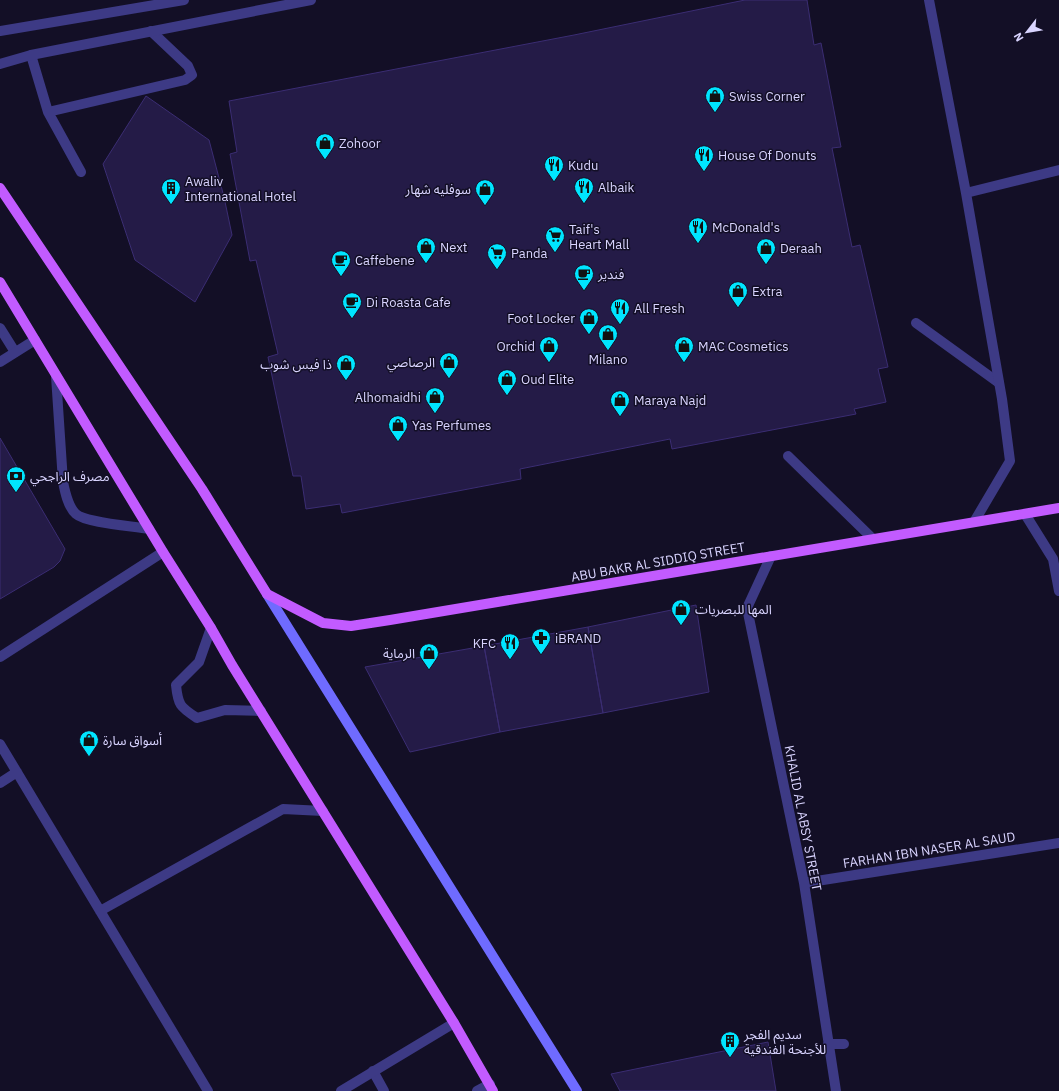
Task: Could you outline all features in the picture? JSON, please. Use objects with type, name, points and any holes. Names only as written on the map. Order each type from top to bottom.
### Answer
[{"type":"main road","points":[[0,188],[202,489],[577,1091]]},
{"type":"main road","points":[[0,282],[163,552],[492,1087]]},
{"type":"main road","name":"ABU BAKR AL SIDDIQ STREET","points":[[267,594],[323,623],[351,626],[1059,508]]},
{"type":"street","points":[[0,31],[184,0]]},
{"type":"street","points":[[0,64],[31,55],[311,0]]},
{"type":"street","points":[[929,0],[966,192],[999,383],[1010,461],[974,522]]},
{"type":"street","points":[[48,112],[185,80],[192,75],[188,66],[151,31]]},
{"type":"street","points":[[31,55],[48,112],[81,172]]},
{"type":"street","points":[[966,192],[1059,170]]},
{"type":"street","points":[[916,323],[999,383]]},
{"type":"street","points":[[0,328],[15,352]]},
{"type":"street","points":[[0,362],[35,340]]},
{"type":"street","points":[[56,376],[63,482],[67,498],[75,514],[88,519],[149,529]]},
{"type":"street","points":[[788,456],[873,539]]},
{"type":"street","points":[[1025,514],[1053,559],[1059,591]]},
{"type":"street","points":[[0,657],[163,552]]},
{"type":"street","name":"KHALID AL ABSY STREET","points":[[771,556],[747,608],[804,883],[836,1091]]},
{"type":"street","points":[[211,628],[199,662],[176,685],[177,699],[182,708],[197,718],[226,710],[261,711]]},
{"type":"street","points":[[0,744],[208,1091]]},
{"type":"street","points":[[0,783],[17,772]]},
{"type":"street","points":[[100,911],[283,809],[323,811]]},
{"type":"street","name":"FARHAN IBN NASER AL SAUD","points":[[804,883],[1059,842]]},
{"type":"street","points":[[341,1091],[454,1023]]},
{"type":"street","points":[[828,1044],[844,1044]]},
{"type":"street","points":[[373,1071],[384,1091]]},
{"type":"street","points":[[477,1091],[492,1087]]},
{"type":"building","name":"Taif's Heart Mall","points":[[745,0],[807,0],[814,45],[821,43],[841,147],[832,148],[852,247],[860,245],[888,367],[878,369],[886,402],[854,409],[856,414],[672,449],[670,439],[520,469],[521,479],[342,513],[340,504],[306,509],[301,476],[293,476],[268,357],[278,354],[256,260],[250,261],[230,154],[237,152],[229,101],[574,35]]},
{"type":"building","name":"Awaliv International Hotel","points":[[146,96],[209,140],[224,197],[232,235],[195,302],[135,260],[103,164]]},
{"type":"building","name":"مصرف الراجحي","points":[[0,438],[65,549],[60,561],[54,567],[0,599]]},
{"type":"building","points":[[696,605],[709,692],[603,713],[588,627]]},
{"type":"building","points":[[588,627],[603,713],[500,732],[484,646]]},
{"type":"building","points":[[484,646],[500,732],[410,752],[365,667]]},
{"type":"building","name":"سديم الفجر للأجنحة الفندقية","points":[[768,1042],[776,1091],[620,1091],[611,1074]]},
{"type":"place","name":"Swiss Corner","points":[[715,113]]},
{"type":"place","name":"Zohoor","points":[[325,160]]},
{"type":"place","name":"House Of Donuts","points":[[704,172]]},
{"type":"place","name":"Kudu","points":[[554,182]]},
{"type":"place","name":"Albaik","points":[[584,204]]},
{"type":"place","name":"Awaliv International Hotel","points":[[171,205]]},
{"type":"place","name":"سوفليه شهار","points":[[485,206]]},
{"type":"place","name":"McDonald's","points":[[698,244]]},
{"type":"place","name":"Taif's Heart Mall","points":[[555,253]]},
{"type":"place","name":"Next","points":[[426,264]]},
{"type":"place","name":"Deraah","points":[[766,265]]},
{"type":"place","name":"Panda","points":[[497,270]]},
{"type":"place","name":"Caffebene","points":[[341,277]]},
{"type":"place","name":"فندير","points":[[584,291]]},
{"type":"place","name":"Extra","points":[[738,308]]},
{"type":"place","name":"Di Roasta Cafe","points":[[352,319]]},
{"type":"place","name":"All Fresh","points":[[620,325]]},
{"type":"place","name":"Foot Locker","points":[[589,335]]},
{"type":"place","name":"Milano","points":[[608,351]]},
{"type":"place","name":"Orchid","points":[[549,363]]},
{"type":"place","name":"MAC Cosmetics","points":[[684,363]]},
{"type":"place","name":"الرصاصي","points":[[449,379]]},
{"type":"place","name":"ذا فيس شوب","points":[[346,381]]},
{"type":"place","name":"Oud Elite","points":[[507,396]]},
{"type":"place","name":"Alhomaidhi","points":[[435,414]]},
{"type":"place","name":"Maraya Najd","points":[[620,417]]},
{"type":"place","name":"Yas Perfumes","points":[[398,442]]},
{"type":"place","name":"مصرف الراجحي","points":[[16,493]]},
{"type":"place","name":"المها للبصريات","points":[[681,626]]},
{"type":"place","name":"iBRAND","points":[[541,655]]},
{"type":"place","name":"KFC","points":[[510,660]]},
{"type":"place","name":"الرماية","points":[[429,670]]},
{"type":"place","name":"أسواق سارة","points":[[89,757]]},
{"type":"place","name":"سديم الفجر للأجنحة الفندقية","points":[[730,1058]]}]
